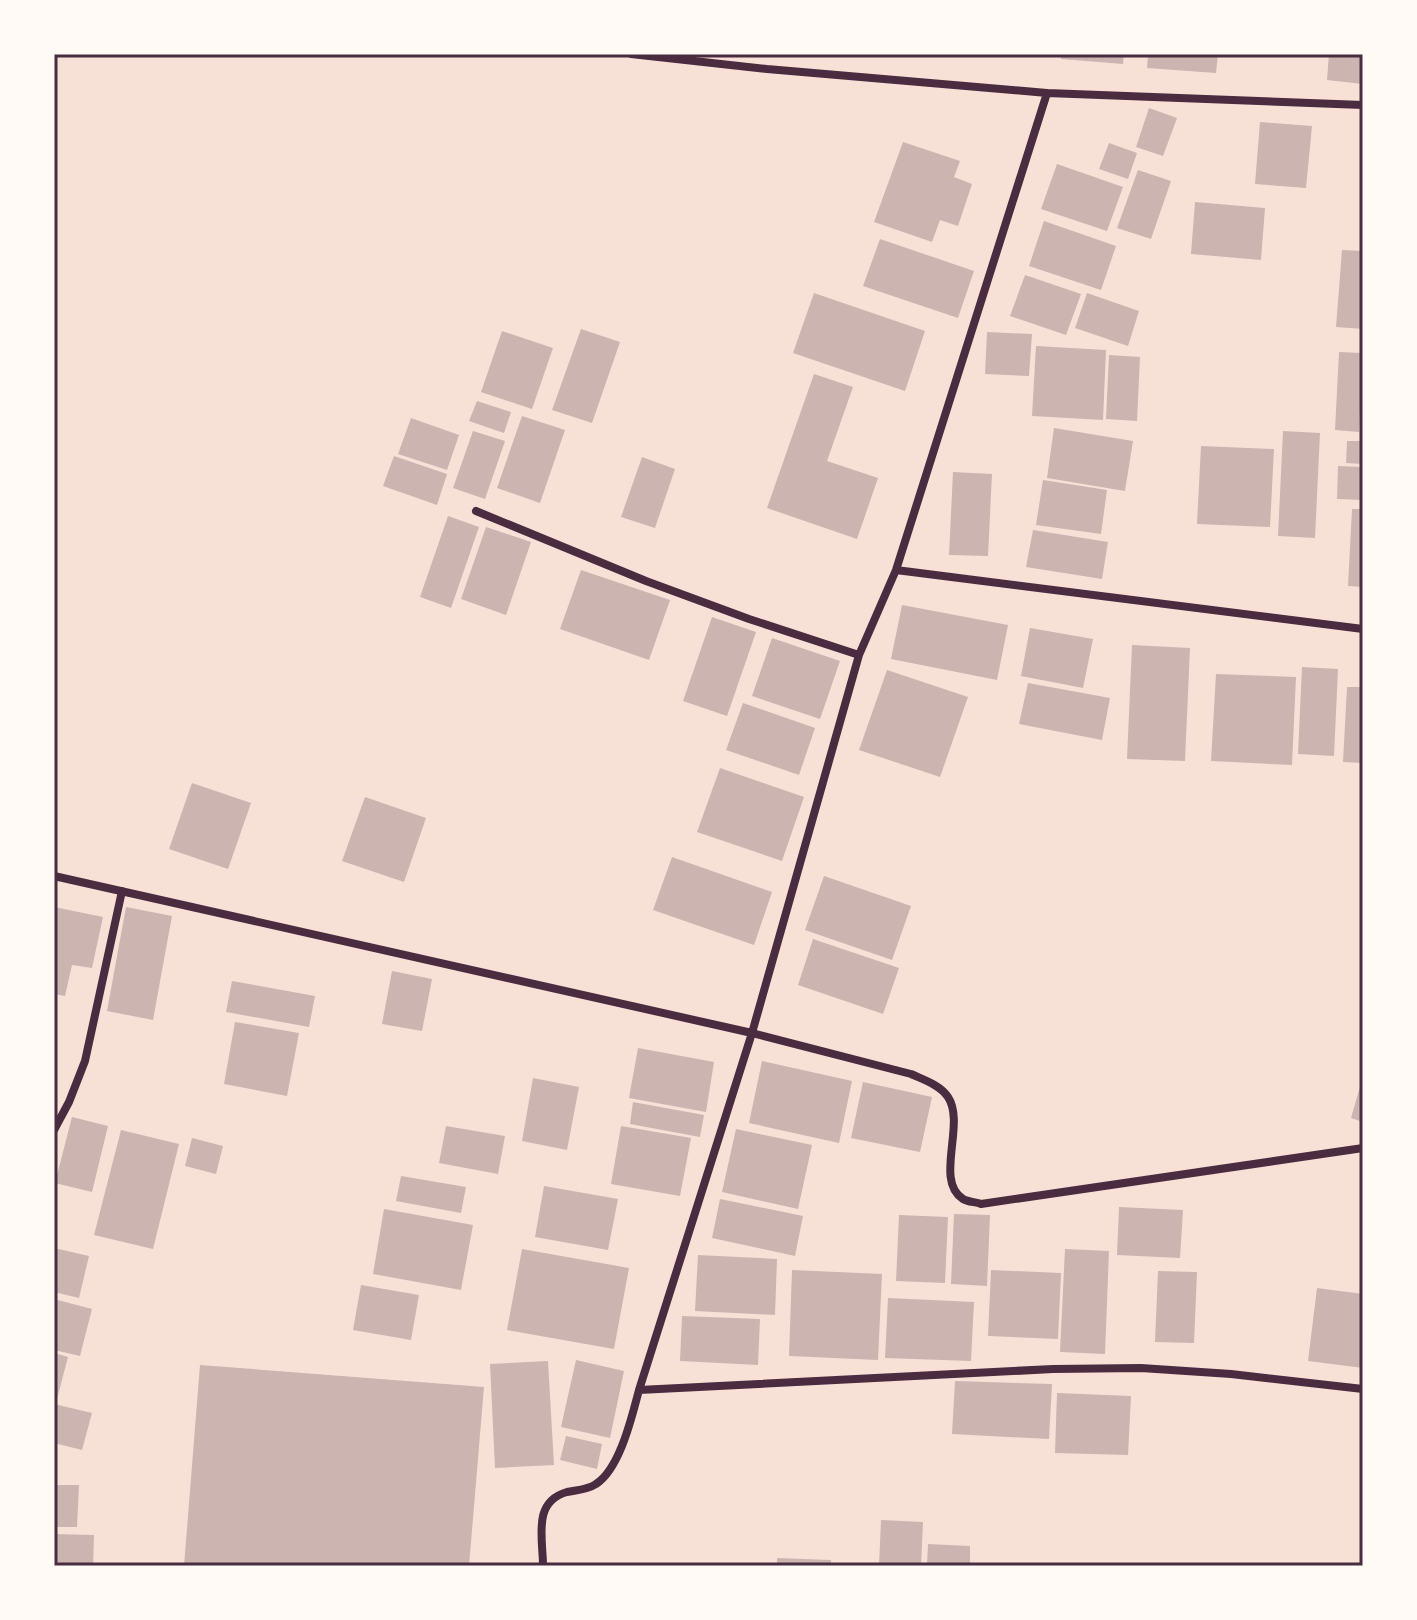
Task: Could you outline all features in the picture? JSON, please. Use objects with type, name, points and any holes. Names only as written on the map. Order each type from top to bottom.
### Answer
[{"type":"street","points":[[631,54],[1047,93],[1363,105]]},
{"type":"street","points":[[543,1566],[543,1509],[551,1500],[565,1493],[597,1484],[614,1462],[630,1425],[752,1033],[859,655],[896,570],[1047,93]]},
{"type":"street","points":[[476,511],[646,581],[859,655]]},
{"type":"street","points":[[896,570],[1363,629]]},
{"type":"street","points":[[54,876],[752,1033],[911,1074],[934,1084],[948,1097],[954,1115],[950,1176],[953,1189],[964,1200],[981,1204],[1363,1148]]},
{"type":"street","points":[[54,1130],[85,1061],[122,891]]},
{"type":"street","points":[[639,1390],[1053,1369],[1141,1368],[1231,1374],[1363,1389]]},
{"type":"building","points":[[1061,54],[1124,54],[1123,64],[1061,59]]},
{"type":"building","points":[[1148,54],[1218,54],[1216,73],[1147,68]]},
{"type":"building","points":[[1329,54],[1363,54],[1363,84],[1327,80]]},
{"type":"building","points":[[1149,108],[1177,118],[1163,156],[1136,147]]},
{"type":"building","points":[[1260,122],[1312,126],[1306,188],[1255,184]]},
{"type":"building","points":[[903,142],[960,161],[954,177],[972,184],[958,226],[940,220],[932,242],[874,222]]},
{"type":"building","points":[[1109,143],[1137,153],[1128,179],[1099,169]]},
{"type":"building","points":[[1057,164],[1123,187],[1107,231],[1041,209]]},
{"type":"building","points":[[1138,170],[1171,181],[1151,239],[1117,228]]},
{"type":"building","points":[[1195,202],[1265,208],[1261,260],[1191,254]]},
{"type":"building","points":[[1044,221],[1116,246],[1101,290],[1029,266]]},
{"type":"building","points":[[880,239],[974,271],[958,318],[863,286]]},
{"type":"building","points":[[1342,250],[1363,251],[1363,329],[1336,327]]},
{"type":"building","points":[[1025,275],[1081,294],[1066,335],[1010,316]]},
{"type":"building","points":[[814,293],[925,331],[905,391],[793,353]]},
{"type":"building","points":[[1087,293],[1139,311],[1128,346],[1075,328]]},
{"type":"building","points":[[581,329],[620,342],[592,423],[552,410]]},
{"type":"building","points":[[502,331],[553,348],[532,409],[481,392]]},
{"type":"building","points":[[987,332],[1032,334],[1029,376],[985,374]]},
{"type":"building","points":[[1036,346],[1106,350],[1103,420],[1032,416]]},
{"type":"building","points":[[1339,352],[1362,353],[1359,432],[1335,430]]},
{"type":"building","points":[[1109,355],[1140,357],[1137,421],[1106,419]]},
{"type":"building","points":[[814,374],[853,387],[827,461],[878,478],[857,539],[767,508]]},
{"type":"building","points":[[477,401],[511,412],[504,433],[469,421]]},
{"type":"building","points":[[522,416],[565,430],[540,503],[497,488]]},
{"type":"building","points":[[411,418],[459,435],[447,470],[398,454]]},
{"type":"building","points":[[1054,428],[1133,441],[1125,491],[1047,478]]},
{"type":"building","points":[[473,431],[505,441],[485,499],[453,488]]},
{"type":"building","points":[[1283,431],[1320,433],[1315,538],[1278,536]]},
{"type":"building","points":[[1347,441],[1363,441],[1363,464],[1346,463]]},
{"type":"building","points":[[1201,446],[1274,449],[1270,527],[1197,524]]},
{"type":"building","points":[[394,456],[447,474],[437,505],[383,486]]},
{"type":"building","points":[[642,457],[675,469],[655,528],[621,517]]},
{"type":"building","points":[[1338,466],[1363,467],[1363,500],[1337,499]]},
{"type":"building","points":[[953,472],[992,474],[988,556],[949,555]]},
{"type":"building","points":[[1043,480],[1107,490],[1101,534],[1036,525]]},
{"type":"building","points":[[1352,509],[1363,509],[1363,587],[1348,586]]},
{"type":"building","points":[[448,516],[479,527],[451,608],[420,597]]},
{"type":"building","points":[[486,527],[531,542],[506,615],[461,599]]},
{"type":"building","points":[[1033,530],[1108,542],[1102,579],[1026,567]]},
{"type":"building","points":[[581,570],[670,600],[649,660],[560,629]]},
{"type":"building","points":[[902,605],[1008,625],[997,680],[891,659]]},
{"type":"building","points":[[712,617],[756,632],[727,716],[683,701]]},
{"type":"building","points":[[1030,628],[1093,639],[1083,688],[1021,676]]},
{"type":"building","points":[[772,638],[840,661],[820,719],[752,696]]},
{"type":"building","points":[[1132,645],[1190,648],[1185,761],[1127,759]]},
{"type":"building","points":[[1302,667],[1338,669],[1334,756],[1298,754]]},
{"type":"building","points":[[887,670],[968,697],[940,777],[859,750]]},
{"type":"building","points":[[1216,674],[1296,677],[1292,765],[1211,761]]},
{"type":"building","points":[[1028,683],[1110,698],[1102,740],[1019,724]]},
{"type":"building","points":[[1347,687],[1363,687],[1363,763],[1343,762]]},
{"type":"building","points":[[743,703],[815,728],[799,775],[726,750]]},
{"type":"building","points":[[720,768],[804,797],[782,861],[697,832]]},
{"type":"building","points":[[192,783],[251,803],[228,869],[169,849]]},
{"type":"building","points":[[365,797],[426,818],[404,882],[342,861]]},
{"type":"building","points":[[672,857],[772,892],[754,945],[653,910]]},
{"type":"building","points":[[824,876],[911,906],[892,960],[805,930]]},
{"type":"building","points":[[54,907],[103,917],[92,968],[72,965],[65,996],[54,994]]},
{"type":"building","points":[[126,907],[172,916],[153,1020],[107,1011]]},
{"type":"building","points":[[813,939],[899,968],[883,1014],[798,985]]},
{"type":"building","points":[[392,971],[432,979],[422,1031],[382,1024]]},
{"type":"building","points":[[232,981],[315,996],[309,1027],[226,1012]]},
{"type":"building","points":[[235,1022],[299,1033],[287,1096],[224,1084]]},
{"type":"building","points":[[638,1048],[714,1062],[706,1112],[629,1098]]},
{"type":"building","points":[[762,1061],[852,1081],[839,1143],[749,1123]]},
{"type":"building","points":[[533,1078],[579,1087],[567,1150],[522,1141]]},
{"type":"building","points":[[1363,1080],[1363,1122],[1351,1118]]},
{"type":"building","points":[[863,1082],[932,1097],[920,1152],[851,1138]]},
{"type":"building","points":[[633,1102],[704,1115],[700,1137],[630,1124]]},
{"type":"building","points":[[72,1117],[108,1126],[92,1192],[55,1183]]},
{"type":"building","points":[[446,1126],[505,1136],[498,1174],[439,1163]]},
{"type":"building","points":[[621,1126],[691,1138],[680,1196],[611,1184]]},
{"type":"building","points":[[736,1129],[812,1145],[798,1209],[722,1192]]},
{"type":"building","points":[[121,1130],[179,1144],[153,1249],[94,1235]]},
{"type":"building","points":[[192,1138],[223,1146],[216,1174],[185,1166]]},
{"type":"building","points":[[401,1176],[466,1187],[461,1213],[396,1201]]},
{"type":"building","points":[[544,1186],[618,1199],[608,1250],[535,1237]]},
{"type":"building","points":[[720,1199],[803,1216],[795,1256],[712,1238]]},
{"type":"building","points":[[1119,1207],[1183,1210],[1180,1258],[1117,1255]]},
{"type":"building","points":[[384,1209],[473,1225],[461,1290],[373,1274]]},
{"type":"building","points":[[954,1214],[990,1215],[987,1286],[951,1284]]},
{"type":"building","points":[[899,1215],[948,1217],[945,1283],[896,1281]]},
{"type":"building","points":[[54,1248],[89,1256],[79,1298],[54,1292]]},
{"type":"building","points":[[522,1249],[629,1268],[614,1349],[507,1330]]},
{"type":"building","points":[[1065,1249],[1109,1251],[1105,1354],[1060,1352]]},
{"type":"building","points":[[698,1255],[777,1259],[775,1315],[695,1311]]},
{"type":"building","points":[[792,1270],[882,1274],[878,1360],[789,1356]]},
{"type":"building","points":[[991,1270],[1061,1273],[1058,1339],[988,1336]]},
{"type":"building","points":[[1158,1271],[1197,1272],[1194,1343],[1155,1342]]},
{"type":"building","points":[[361,1285],[419,1295],[411,1340],[353,1330]]},
{"type":"building","points":[[1317,1288],[1363,1294],[1363,1368],[1308,1361]]},
{"type":"building","points":[[888,1298],[974,1302],[971,1361],[885,1358]]},
{"type":"building","points":[[54,1299],[92,1309],[80,1356],[54,1350]]},
{"type":"building","points":[[682,1316],[760,1319],[758,1365],[680,1361]]},
{"type":"building","points":[[54,1353],[68,1357],[57,1399],[54,1398]]},
{"type":"building","points":[[576,1360],[624,1371],[610,1438],[561,1427]]},
{"type":"building","points":[[548,1361],[554,1465],[495,1468],[490,1364]]},
{"type":"building","points":[[200,1365],[484,1387],[469,1566],[184,1566]]},
{"type":"building","points":[[955,1381],[1052,1384],[1049,1439],[952,1434]]},
{"type":"building","points":[[1057,1393],[1131,1396],[1128,1455],[1055,1453]]},
{"type":"building","points":[[54,1404],[92,1413],[82,1450],[54,1443]]},
{"type":"building","points":[[566,1436],[602,1444],[597,1469],[560,1460]]},
{"type":"building","points":[[54,1485],[79,1485],[77,1527],[54,1527]]},
{"type":"building","points":[[881,1520],[923,1522],[921,1566],[879,1566]]},
{"type":"building","points":[[54,1534],[94,1535],[93,1566],[54,1566]]},
{"type":"building","points":[[928,1544],[970,1546],[970,1566],[927,1566]]},
{"type":"building","points":[[777,1558],[831,1560],[831,1566],[777,1566]]}]
